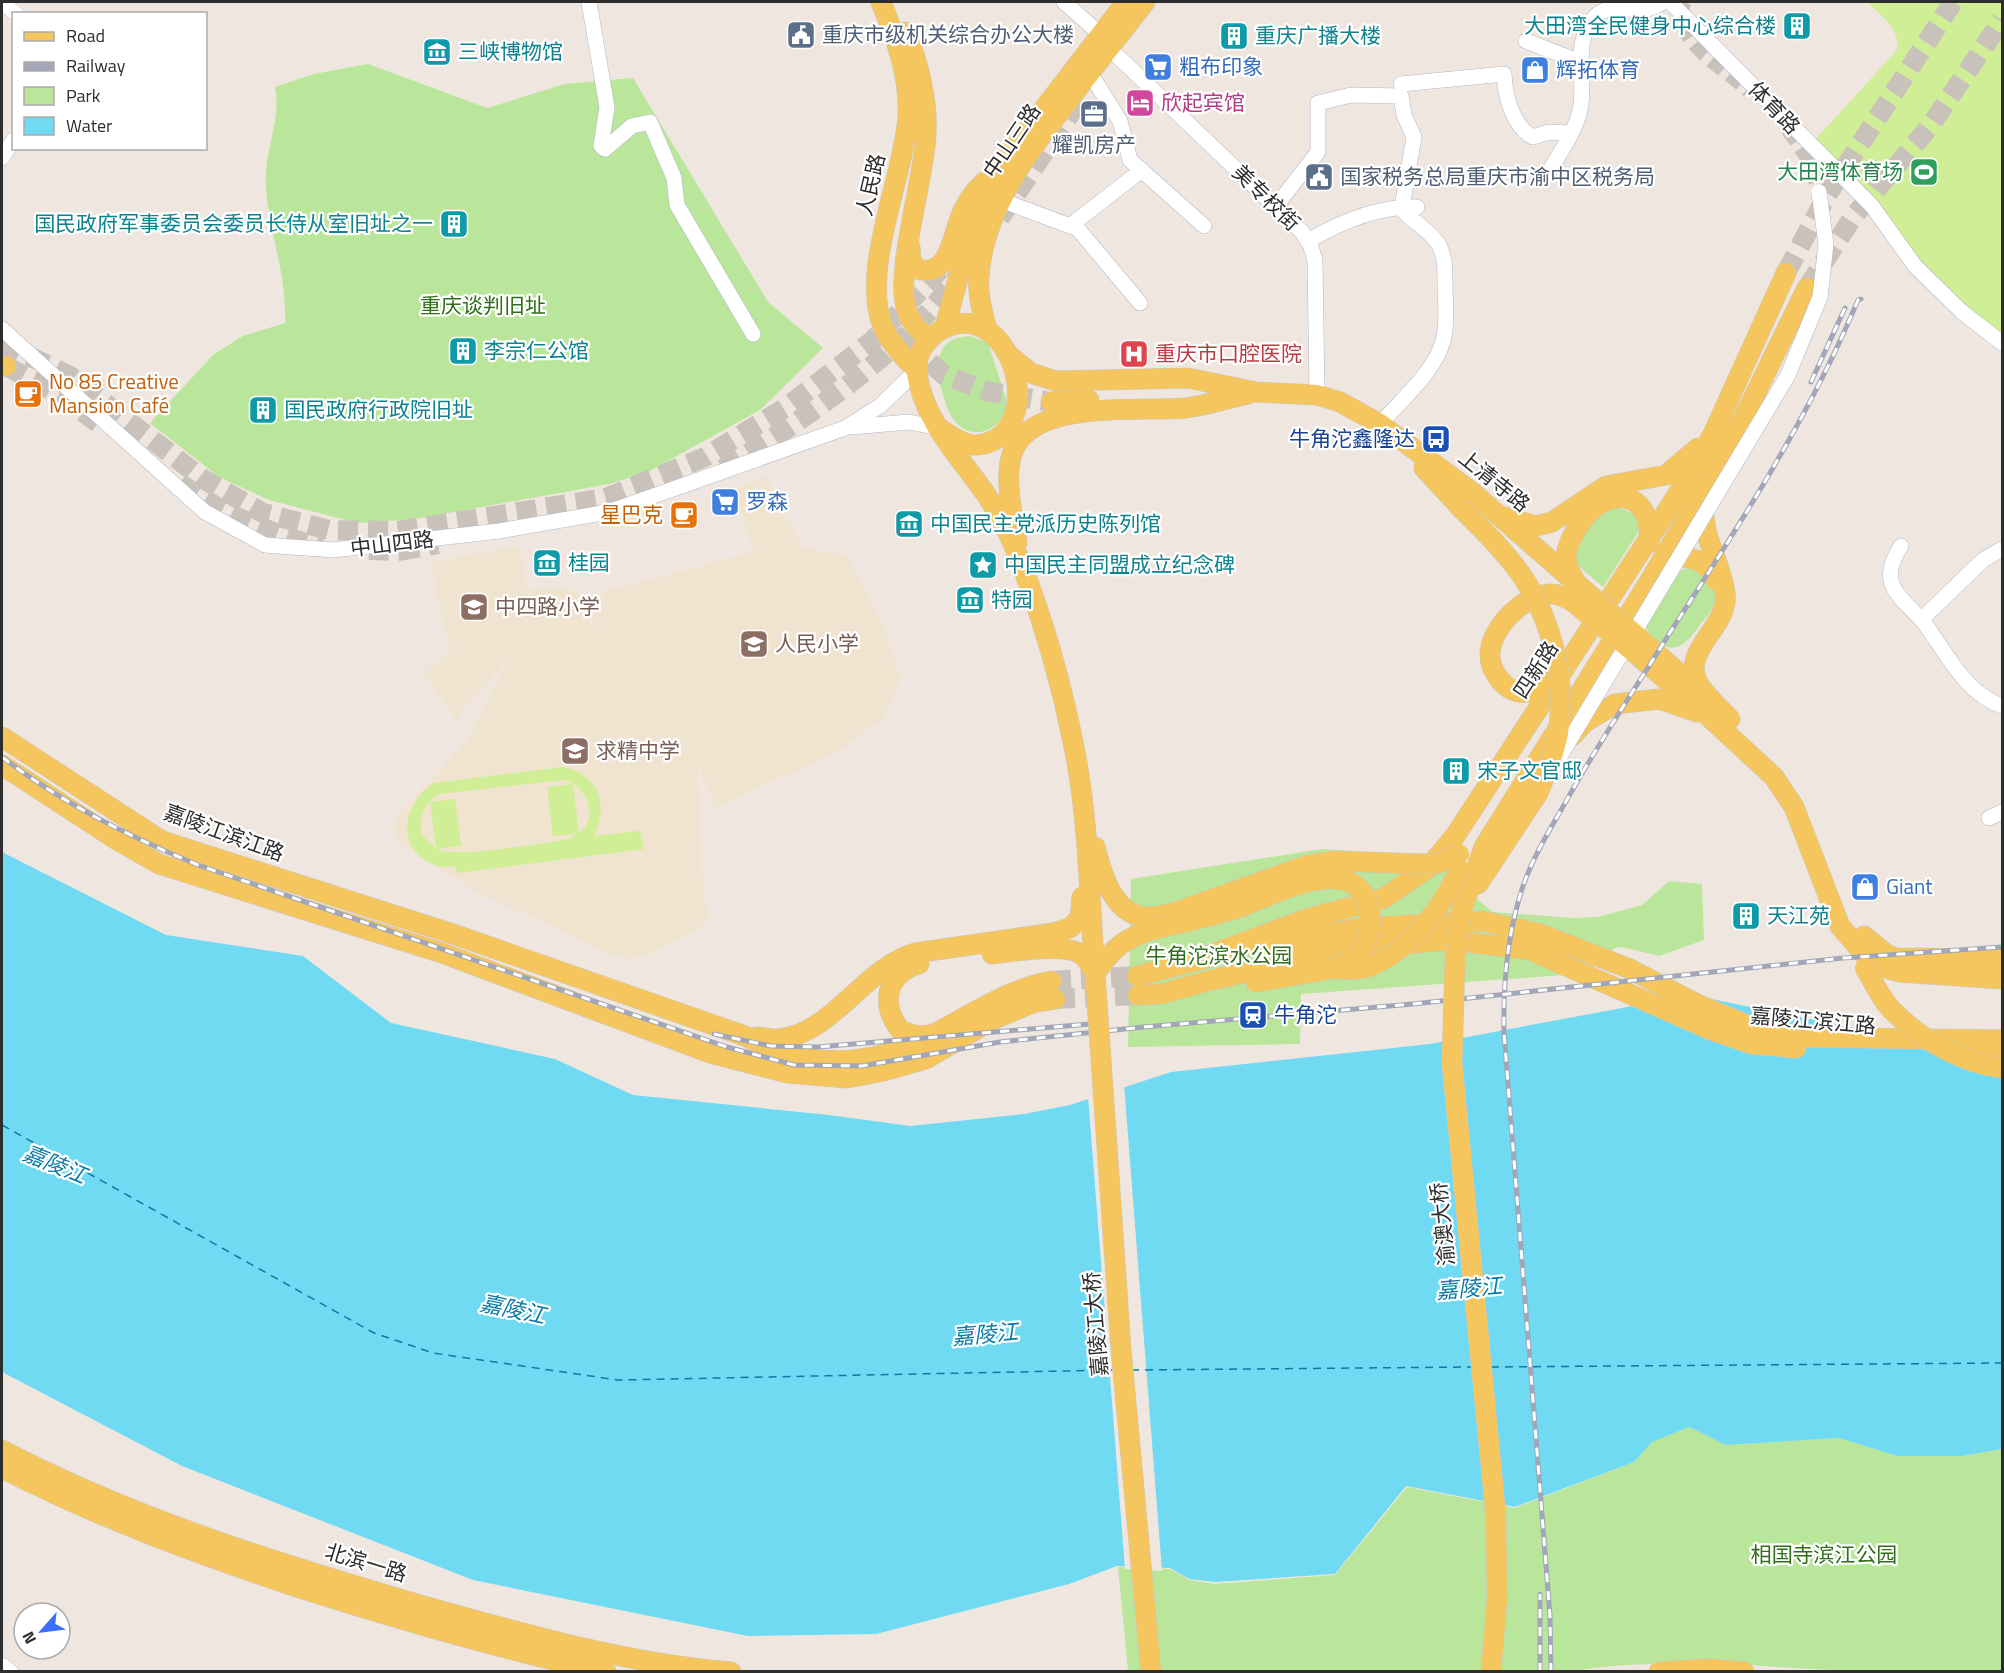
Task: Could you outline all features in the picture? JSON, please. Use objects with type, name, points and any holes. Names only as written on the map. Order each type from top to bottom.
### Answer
[{"type":"main road","name":"人民路","points":[[881,2],[898,46],[907,92],[908,113],[903,152],[878,264],[878,295],[883,326],[897,351],[917,370]]},
{"type":"main road","points":[[894,2],[918,66],[924,92],[926,134],[903,288],[906,310],[916,327],[938,333]]},
{"type":"main road","name":"中山三路","points":[[987,330],[980,296],[979,276],[987,233],[1001,200],[1024,160],[1090,73],[1125,2]]},
{"type":"main road","name":"中山三路","points":[[938,333],[966,249],[997,170],[1104,41],[1145,2]]},
{"type":"main road","points":[[908,343],[895,311],[892,287],[896,241],[918,134],[918,66]]},
{"type":"main road","points":[[910,243],[911,261],[918,269],[928,271],[940,264],[951,247],[959,220],[973,192],[997,170]]},
{"type":"main road","name":"四新路","points":[[1202,958],[1303,920],[1384,898],[1429,867],[1455,836],[1648,543],[1713,434],[1786,273]]},
{"type":"main road","points":[[1462,909],[1711,477],[1744,417],[1807,288]]},
{"type":"main road","points":[[939,428],[960,441],[975,445],[995,440],[1010,423],[1017,401],[1018,380],[1011,357],[998,338],[974,324],[959,323],[938,333],[922,350],[917,370],[921,393],[939,428],[987,496],[1021,562]]},
{"type":"main road","name":"上清寺路","points":[[1011,357],[1032,373],[1056,381],[1188,378],[1256,392],[1317,395],[1340,402],[1386,429],[1498,515],[1764,767],[1785,792],[1822,862]]},
{"type":"main road","points":[[1051,402],[1256,392]]},
{"type":"main road","points":[[1256,392],[1189,408],[1068,414],[1035,425],[1020,440],[1010,460],[1012,498],[1021,562],[1060,687],[1073,742],[1082,798],[1102,877],[1119,903],[1130,913],[1147,917],[1176,912],[1308,865],[1333,861],[1423,864],[1460,862]]},
{"type":"main road","points":[[1386,429],[1515,566],[1534,597],[1552,640],[1560,696],[1558,732],[1531,789]]},
{"type":"main road","points":[[1498,515],[1522,524],[1536,526],[1552,522],[1606,486],[1666,474],[1713,434]]},
{"type":"main road","points":[[1711,477],[1704,502],[1704,525],[1723,584],[1725,602],[1722,617],[1698,652],[1695,675],[1703,691],[1730,719]]},
{"type":"main road","points":[[1571,660],[1544,686],[1522,694],[1511,690],[1500,681],[1490,658],[1495,635],[1520,607],[1538,596],[1578,592],[1568,570],[1565,552],[1585,514],[1598,502],[1615,497],[1641,508],[1650,525],[1648,543]]},
{"type":"main road","points":[[1637,645],[1667,656],[1684,655],[1696,645],[1721,608],[1719,587],[1709,568],[1701,561],[1680,558],[1666,564],[1649,582]]},
{"type":"main road","name":"上清寺路","points":[[1637,645],[1730,719],[1772,756],[1797,787],[1822,862]]},
{"type":"main road","points":[[1535,942],[1482,921],[1360,928],[1202,958],[1137,986],[1161,994],[1300,976],[1331,969],[1364,968],[1391,953],[1418,932],[1446,897],[1460,862],[1531,789],[1585,722],[1615,704],[1659,699],[1708,716]]},
{"type":"main road","name":"嘉陵江滨江路","points":[[2,737],[162,841],[450,933],[745,1036]]},
{"type":"main road","points":[[2,765],[117,840],[159,864],[442,953],[710,1053],[788,1073],[847,1078],[926,1059],[994,1019],[1035,1002],[1053,990],[1027,986],[935,1034],[875,1057],[843,1061],[796,1057],[774,1051],[745,1036]]},
{"type":"main road","points":[[745,1036],[780,1039],[810,1028],[829,1016],[886,966],[915,953],[1053,933],[1076,923],[1082,911],[1082,798]]},
{"type":"main road","name":"嘉陵江大桥","points":[[1082,798],[1121,1349],[1151,1671]]},
{"type":"main road","name":"渝澳大桥","points":[[1480,844],[1462,909],[1455,958],[1452,1063],[1496,1517],[1497,1600],[1491,1671]]},
{"type":"main road","points":[[1822,862],[1840,927],[1888,1006],[1918,1035],[1984,1066],[2002,1068]]},
{"type":"main road","points":[[1822,862],[1850,919],[1870,942],[1886,954],[1895,958],[2002,959]]},
{"type":"main road","points":[[935,1034],[909,1035],[902,1031],[891,1015],[892,981],[904,970],[918,964],[999,953],[1057,949],[1073,950],[1085,956],[1094,965],[1114,947],[1142,933],[1234,909],[1312,881],[1337,879],[1354,884],[1366,898],[1371,918],[1368,937],[1356,957],[1331,969]]},
{"type":"main road","points":[[1840,927],[1879,966],[1899,972],[2002,979]]},
{"type":"main road","points":[[1161,994],[1348,949],[1449,940],[1535,942]]},
{"type":"main road","name":"嘉陵江滨江路","points":[[1535,942],[1630,969],[1699,1005],[1752,1027],[1793,1037],[2002,1040]]},
{"type":"main road","name":"嘉陵江滨江路","points":[[1535,942],[1711,1030],[1752,1044],[1797,1048],[2002,1056]]},
{"type":"main road","name":"北滨一路","points":[[2,1450],[50,1483],[224,1563],[351,1604],[520,1653],[606,1671]]},
{"type":"main road","name":"北滨一路","points":[[2,1468],[358,1587],[524,1635],[620,1655],[731,1671]]},
{"type":"main road","points":[[1659,1671],[1744,1671]]},
{"type":"street","points":[[2,2],[14,12]]},
{"type":"street","points":[[589,2],[607,107],[602,146],[605,149],[632,126],[650,122],[674,178],[677,205],[753,334]]},
{"type":"street","name":"美专校街","points":[[1064,2],[1276,206],[1308,241],[1315,261],[1317,395]]},
{"type":"street","points":[[1547,175],[1571,133],[1580,109],[1580,62],[1586,28],[1596,15],[1607,8],[1638,11],[1654,8],[1663,2]]},
{"type":"street","name":"体育路","points":[[1670,2],[1872,206],[1915,266],[1962,312],[2002,342]]},
{"type":"street","points":[[1526,41],[1580,62]]},
{"type":"street","points":[[1090,73],[1120,121],[1130,160],[1204,226]]},
{"type":"street","points":[[1401,84],[1504,74],[1510,106],[1526,134],[1533,137],[1550,132],[1571,133]]},
{"type":"street","points":[[1276,206],[1318,152],[1318,103],[1333,98],[1375,94],[1401,96],[1404,115],[1413,137],[1410,207],[1405,215],[1424,226],[1440,247],[1445,270],[1446,326],[1434,360],[1386,429]]},
{"type":"street","points":[[2,158],[12,142]]},
{"type":"street","points":[[1071,225],[1142,170]]},
{"type":"street","points":[[1531,789],[1788,375],[1820,297],[1826,244],[1819,192]]},
{"type":"street","points":[[1001,200],[1078,229],[1140,303]]},
{"type":"street","points":[[1308,241],[1347,221],[1410,207]]},
{"type":"street","name":"中山四路","points":[[2,329],[206,512],[265,545],[333,550],[499,531],[608,512],[845,428]]},
{"type":"street","points":[[845,428],[880,406],[917,370]]},
{"type":"street","points":[[845,428],[909,422],[939,428]]},
{"type":"street","points":[[1901,546],[1891,561],[1888,572],[1890,583],[1925,624],[1973,690],[1986,701],[2002,706]]},
{"type":"street","points":[[1925,624],[1924,617],[1959,581],[1983,560],[2002,549]]},
{"type":"street","points":[[2,1665],[11,1671]]},
{"type":"shaded area","points":[[766,476],[802,547],[846,555],[881,620],[901,678],[883,718],[836,753],[716,807],[697,764],[703,884],[709,922],[660,950],[630,959],[612,955],[479,893],[401,845],[395,832],[396,821],[405,807],[467,741],[512,654],[456,719],[423,673],[450,652],[430,562],[520,546],[527,590],[568,587],[583,599],[593,634],[592,599],[607,590],[754,552],[735,490]]},
{"type":"green space","name":"大田湾体育场","points":[[1867,2],[2002,2],[2002,336],[1975,315],[1926,269],[1814,141],[1897,50],[1896,35],[1893,29]]},
{"type":"green space","name":"重庆谈判旧址","points":[[368,64],[487,108],[565,84],[633,78],[768,302],[823,348],[760,410],[648,472],[609,484],[415,519],[357,523],[269,500],[219,477],[150,423],[214,354],[243,336],[285,323],[281,270],[266,187],[267,162],[276,112],[275,87],[314,74]]},
{"type":"green space","points":[[970,336],[988,343],[1009,408],[998,423],[984,431],[976,432],[960,427],[953,419],[935,365],[947,343],[956,338]]},
{"type":"green space","points":[[1615,506],[1632,513],[1640,524],[1637,534],[1603,587],[1573,561],[1571,547],[1593,514]]},
{"type":"green space","points":[[1695,567],[1708,577],[1714,587],[1716,597],[1714,606],[1691,636],[1681,645],[1670,648],[1664,646],[1651,636],[1645,626],[1677,571]]},
{"type":"green space","points":[[563,767],[585,777],[598,793],[601,814],[594,836],[640,831],[644,849],[457,873],[455,866],[439,867],[423,859],[414,850],[409,839],[407,827],[409,814],[423,792],[434,783]],"holes":[[[564,780],[573,784],[547,787],[553,836],[577,834],[569,839],[521,847],[446,852],[437,849],[461,846],[455,799],[430,802],[440,794]],[[573,784],[579,789],[590,811],[589,819],[579,833]],[[430,802],[436,849],[422,835],[422,816]]]},
{"type":"green space","name":"牛角沱滨水公园","points":[[1322,849],[1428,856],[1452,869],[1479,901],[1493,912],[1572,918],[1598,917],[1642,905],[1669,881],[1702,884],[1704,940],[1659,956],[1622,947],[1615,948],[1591,966],[1564,975],[1301,994],[1300,1044],[1128,1047],[1131,879]]},
{"type":"green space","name":"相国寺滨江公园","points":[[1689,1427],[1726,1445],[1839,1438],[1897,1456],[1962,1456],[2002,1449],[2002,1671],[1875,1672],[1748,1665],[1675,1664],[1602,1667],[1566,1672],[1128,1671],[1118,1567],[1170,1569],[1189,1580],[1214,1584],[1335,1575],[1407,1487],[1515,1508],[1634,1462],[1652,1442]]},
{"type":"water","name":"嘉陵江","points":[[2,852],[166,935],[303,956],[391,1023],[555,1059],[633,1095],[829,1115],[910,1126],[1024,1114],[1070,1105],[1171,1072],[1430,1044],[1691,995],[1834,1024],[2002,1069],[2002,1449],[1962,1456],[1897,1456],[1839,1438],[1726,1445],[1689,1427],[1652,1442],[1634,1462],[1515,1507],[1406,1486],[1335,1574],[1215,1582],[1189,1579],[1170,1568],[1117,1566],[1069,1584],[876,1634],[748,1636],[473,1580],[182,1466],[2,1372]]},
{"type":"pier","points":[[1124,1084],[1162,1571],[1125,1569],[1088,1096]]},
{"type":"ferry route","points":[[2,1125],[374,1333],[433,1353],[618,1380],[1114,1370]]},
{"type":"ferry route","points":[[1491,1367],[2002,1363]]},
{"type":"ferry route","points":[[1131,1370],[1471,1367]]},
{"type":"tunnel","points":[[1684,2],[1682,16],[1685,29],[1692,41],[1749,91]]},
{"type":"tunnel","points":[[1786,273],[1827,195],[1953,2]]},
{"type":"tunnel","points":[[1807,288],[1853,217],[1931,125],[2002,20]]},
{"type":"tunnel","points":[[1000,218],[1081,98]]},
{"type":"tunnel","points":[[1788,129],[1809,160],[1819,192]]},
{"type":"tunnel","points":[[2,343],[70,376],[203,479],[263,513],[329,530],[398,531],[606,498],[705,457],[788,406],[872,341],[950,259]]},
{"type":"tunnel","points":[[723,469],[818,407],[880,359],[935,305],[958,276]]},
{"type":"tunnel","points":[[907,343],[944,375],[990,392],[1051,402]]},
{"type":"tunnel","points":[[6,366],[62,396],[98,423]]},
{"type":"tunnel","points":[[180,483],[214,505],[248,522],[321,548]]},
{"type":"tunnel","points":[[369,550],[399,551],[438,544]]},
{"type":"tunnel","points":[[1051,981],[1137,976]]},
{"type":"tunnel","points":[[1055,999],[1138,995]]},
{"type":"railway","points":[[1551,1672],[1550,1616],[1504,1033],[1505,977],[1513,922],[1527,875],[1547,834],[1603,739],[1772,470],[1818,386],[1858,300],[1861,299]]},
{"type":"railway","points":[[1811,382],[1845,308]]},
{"type":"railway","points":[[2,757],[72,804],[146,842],[198,865],[727,1047],[794,1065],[862,1066],[1000,1042],[1413,1004],[1843,958],[2002,947]]},
{"type":"railway","points":[[714,1034],[771,1046],[818,1047],[1089,1024]]},
{"type":"railway","points":[[1540,1594],[1540,1672]]},
{"type":"place","name":"大田湾全民健身中心综合楼","points":[[1797,26]]},
{"type":"place","name":"重庆市级机关综合办公大楼","points":[[801,35]]},
{"type":"place","name":"重庆广播大楼","points":[[1234,36]]},
{"type":"place","name":"三峡博物馆","points":[[437,52]]},
{"type":"place","name":"粗布印象","points":[[1158,67]]},
{"type":"place","name":"辉拓体育","points":[[1535,70]]},
{"type":"place","name":"欣起宾馆","points":[[1140,103]]},
{"type":"place","name":"耀凯房产","points":[[1094,114]]},
{"type":"place","name":"大田湾体育场","points":[[1924,172]]},
{"type":"place","name":"国家税务总局重庆市渝中区税务局","points":[[1319,177]]},
{"type":"place","name":"国民政府军事委员会委员长侍从室旧址之一","points":[[454,224]]},
{"type":"place","name":"李宗仁公馆","points":[[463,351]]},
{"type":"place","name":"重庆市口腔医院","points":[[1134,354]]},
{"type":"place","name":"No 85 Creative Mansion Café","points":[[28,394]]},
{"type":"place","name":"国民政府行政院旧址","points":[[263,410]]},
{"type":"place","name":"牛角沱鑫隆达","points":[[1436,439]]},
{"type":"place","name":"罗森","points":[[725,502]]},
{"type":"place","name":"星巴克","points":[[684,515]]},
{"type":"place","name":"中国民主党派历史陈列馆","points":[[909,524]]},
{"type":"place","name":"桂园","points":[[547,563]]},
{"type":"place","name":"中国民主同盟成立纪念碑","points":[[983,565]]},
{"type":"place","name":"特园","points":[[970,600]]},
{"type":"place","name":"中四路小学","points":[[474,607]]},
{"type":"place","name":"人民小学","points":[[754,644]]},
{"type":"place","name":"求精中学","points":[[575,751]]},
{"type":"place","name":"宋子文官邸","points":[[1456,771]]},
{"type":"place","name":"Giant","points":[[1865,887]]},
{"type":"place","name":"天江苑","points":[[1746,916]]},
{"type":"place","name":"牛角沱","points":[[1253,1015]]}]
